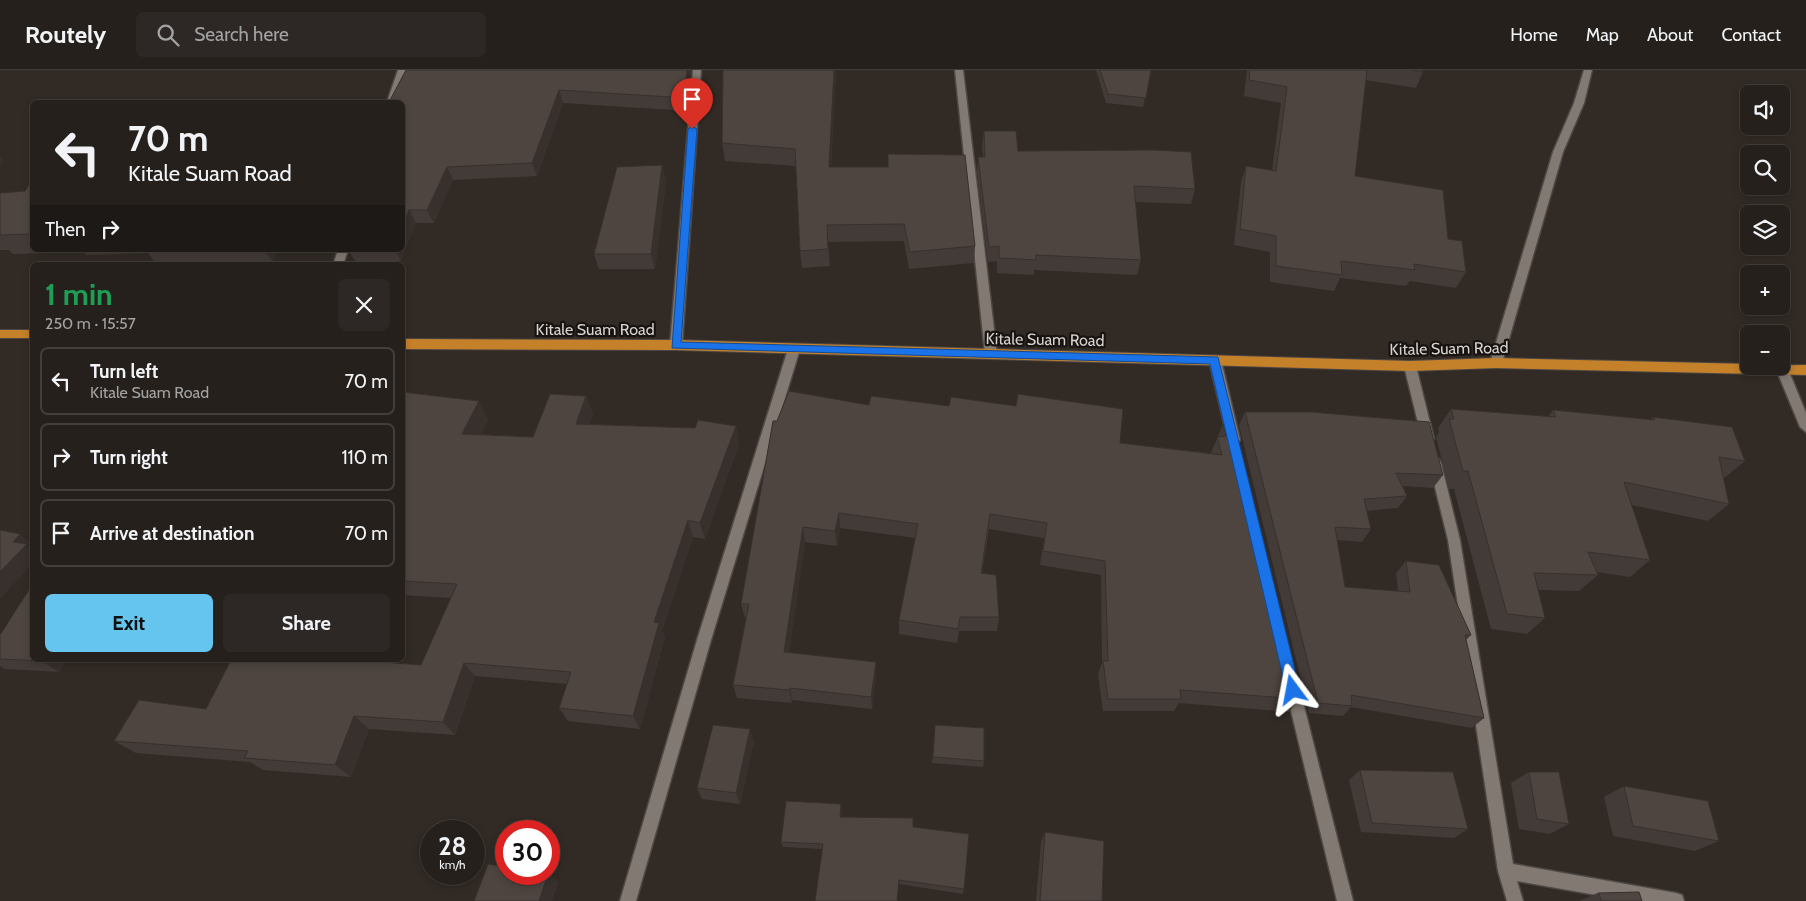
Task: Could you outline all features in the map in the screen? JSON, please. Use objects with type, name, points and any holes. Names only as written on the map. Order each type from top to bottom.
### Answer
[{"type":"highway","points":[[0,334],[30,334]]},
{"type":"highway","name":"Kitale Suam Road","points":[[405,344],[676,346],[1410,366],[1496,363],[1740,368]]},
{"type":"highway","name":"Kitale Suam Road","points":[[1790,369],[1806,370]]},
{"type":"street","points":[[392,100],[402,70]]},
{"type":"street","points":[[676,346],[697,70]]},
{"type":"street","points":[[959,70],[991,354]]},
{"type":"street","points":[[1496,363],[1558,152],[1579,104],[1588,70]]},
{"type":"street","points":[[628,901],[704,640],[794,349]]},
{"type":"street","points":[[1215,360],[1238,457]]},
{"type":"street","points":[[1410,366],[1454,540],[1506,871],[1515,901]]},
{"type":"street","points":[[1784,375],[1806,427]]},
{"type":"street","points":[[1288,670],[1346,901]]},
{"type":"street","points":[[1506,871],[1676,901]]},
{"type":"building","points":[[406,70],[687,70],[685,98],[559,90],[532,163],[447,167],[427,210],[409,210],[405,220],[405,100],[390,100]]},
{"type":"building","points":[[723,70],[834,70],[829,167],[888,167],[888,154],[965,155],[975,246],[910,252],[904,224],[827,225],[828,249],[800,251],[795,149],[722,143]]},
{"type":"building","points":[[1100,70],[1151,70],[1146,98],[1108,94]]},
{"type":"building","points":[[1250,70],[1367,70],[1355,176],[1443,190],[1448,239],[1462,241],[1466,272],[1414,264],[1415,270],[1341,261],[1342,275],[1276,266],[1276,236],[1240,229],[1246,166],[1276,171],[1287,87],[1249,80]]},
{"type":"building","points":[[984,131],[1016,131],[1018,151],[1153,150],[1191,152],[1195,189],[1134,186],[1141,260],[1036,255],[1036,260],[999,258],[999,246],[989,247],[978,157],[985,157]]},
{"type":"building","points":[[662,165],[651,254],[594,254],[617,167]]},
{"type":"building","points":[[30,183],[30,234],[0,235],[0,193],[25,191]]},
{"type":"building","points":[[789,391],[869,405],[871,396],[949,406],[951,397],[1016,406],[1018,394],[1123,409],[1120,443],[1222,455],[1217,437],[1226,436],[1223,424],[1233,424],[1299,699],[1180,690],[1181,699],[1108,699],[1103,661],[1108,661],[1105,561],[1043,551],[1047,523],[990,514],[981,573],[996,575],[999,617],[960,617],[958,629],[899,620],[918,524],[839,513],[835,531],[803,527],[784,652],[876,662],[871,697],[790,688],[789,690],[733,685],[749,604],[741,604],[773,421],[777,421]]},
{"type":"building","points":[[405,392],[479,401],[462,434],[533,437],[550,394],[586,396],[576,424],[695,428],[698,420],[736,426],[700,523],[688,520],[654,622],[659,623],[633,716],[559,708],[571,672],[464,663],[443,722],[354,716],[335,765],[244,758],[248,751],[114,741],[139,700],[206,709],[230,662],[381,662],[421,665],[457,584],[405,581]]},
{"type":"building","points":[[1451,409],[1556,417],[1553,410],[1655,420],[1653,417],[1732,427],[1745,461],[1719,457],[1729,504],[1624,482],[1650,560],[1588,552],[1598,575],[1534,573],[1545,618],[1507,614],[1468,471],[1463,471],[1449,419],[1454,419]]},
{"type":"building","points":[[1245,412],[1311,412],[1429,422],[1443,475],[1396,473],[1407,496],[1364,499],[1371,529],[1335,527],[1345,587],[1410,592],[1406,561],[1439,565],[1471,635],[1465,635],[1484,718],[1351,695],[1352,706],[1318,703]]},
{"type":"building","points":[[0,530],[20,534],[13,542],[27,544],[0,572]]},
{"type":"building","points":[[30,588],[30,660],[0,659],[0,635]]},
{"type":"building","points":[[713,725],[750,729],[736,793],[697,788]]},
{"type":"building","points":[[935,725],[984,728],[984,761],[933,757]]},
{"type":"building","points":[[1360,770],[1453,772],[1468,829],[1372,823]]},
{"type":"building","points":[[1529,772],[1559,772],[1569,824],[1537,819]]},
{"type":"building","points":[[1624,786],[1708,801],[1719,841],[1633,826]]},
{"type":"building","points":[[786,801],[841,804],[840,817],[913,818],[913,827],[969,834],[964,889],[899,880],[897,901],[815,901],[823,844],[781,842]]},
{"type":"building","points":[[1045,832],[1104,841],[1102,901],[1040,901]]},
{"type":"building","points":[[488,864],[495,865],[495,885],[544,885],[539,901],[474,901],[480,885],[485,885],[485,872]]},
{"type":"building","points":[[1639,892],[1642,901],[1602,901],[1598,893]]},
{"type":"route","points":[[692,129],[676,346],[1215,360],[1293,690]]}]
